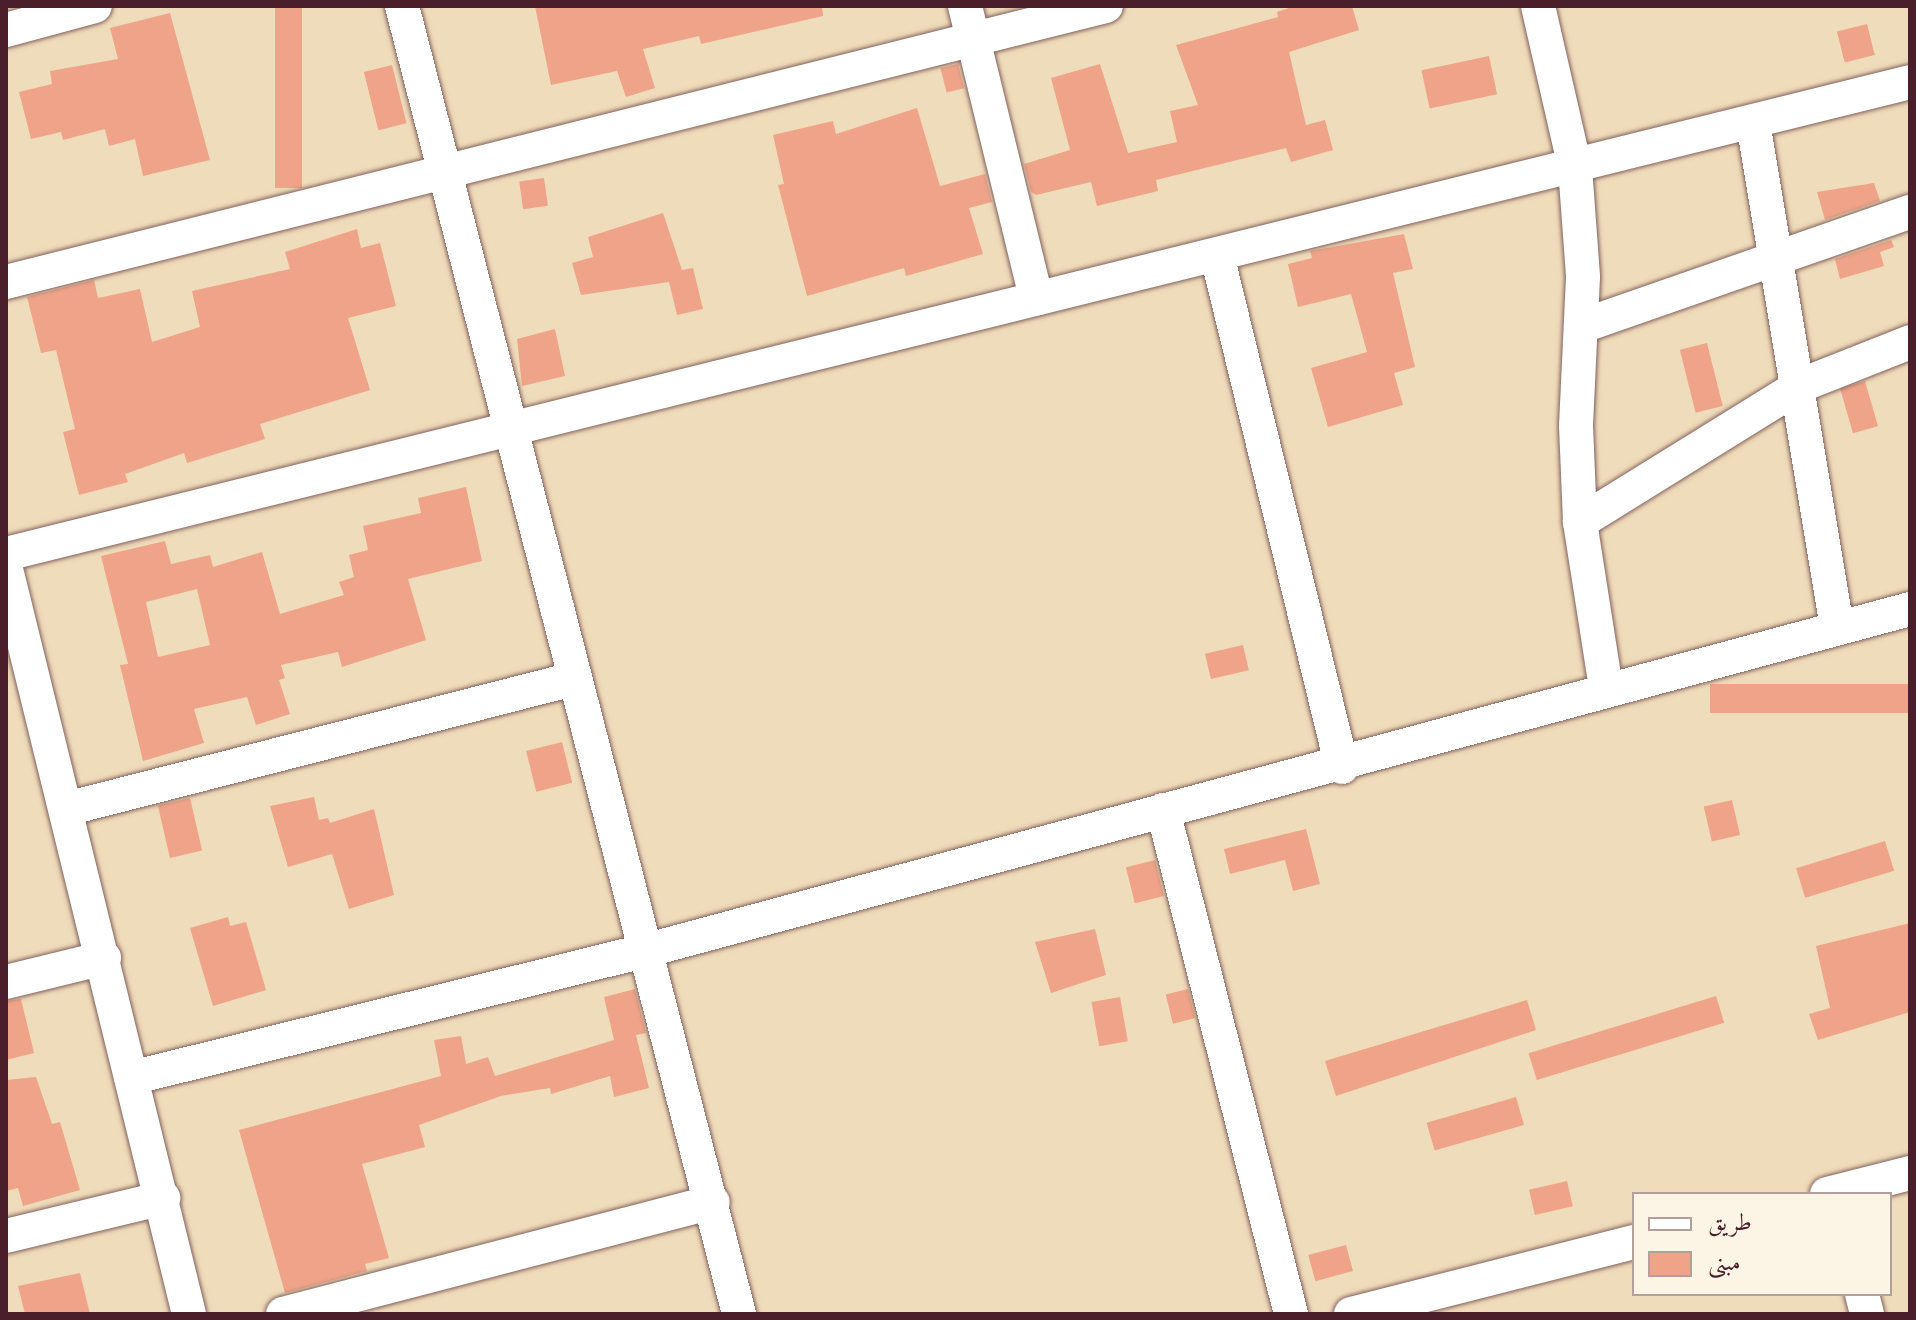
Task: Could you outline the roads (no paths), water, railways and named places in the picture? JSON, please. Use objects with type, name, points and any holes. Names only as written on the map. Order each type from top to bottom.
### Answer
[{"type":"street","points":[[6,30],[95,6]]},
{"type":"street","points":[[402,6],[573,679],[713,1202],[739,1314]]},
{"type":"street","points":[[965,6],[1036,298]]},
{"type":"street","points":[[6,282],[447,174],[1106,6]]},
{"type":"street","points":[[1538,6],[1575,167],[1582,326],[1576,426],[1580,522],[1606,688]]},
{"type":"street","points":[[6,554],[1910,82]]},
{"type":"street","points":[[1753,122],[1837,628]]},
{"type":"street","points":[[1582,326],[1778,261],[1910,212]]},
{"type":"street","points":[[1217,255],[1342,767]]},
{"type":"street","points":[[1580,522],[1799,386],[1910,342]]},
{"type":"street","points":[[6,569],[18,670],[66,809],[189,1314]]},
{"type":"street","points":[[131,1078],[648,950],[1163,810],[1342,767],[1606,688],[1910,609]]},
{"type":"street","points":[[66,809],[573,679]]},
{"type":"street","points":[[1163,810],[1291,1314]]},
{"type":"street","points":[[6,982],[104,958]]},
{"type":"street","points":[[1836,1192],[1910,1173]]},
{"type":"street","points":[[6,1236],[163,1198]]},
{"type":"street","points":[[283,1314],[713,1202]]},
{"type":"street","points":[[1351,1314],[1632,1243]]}]
